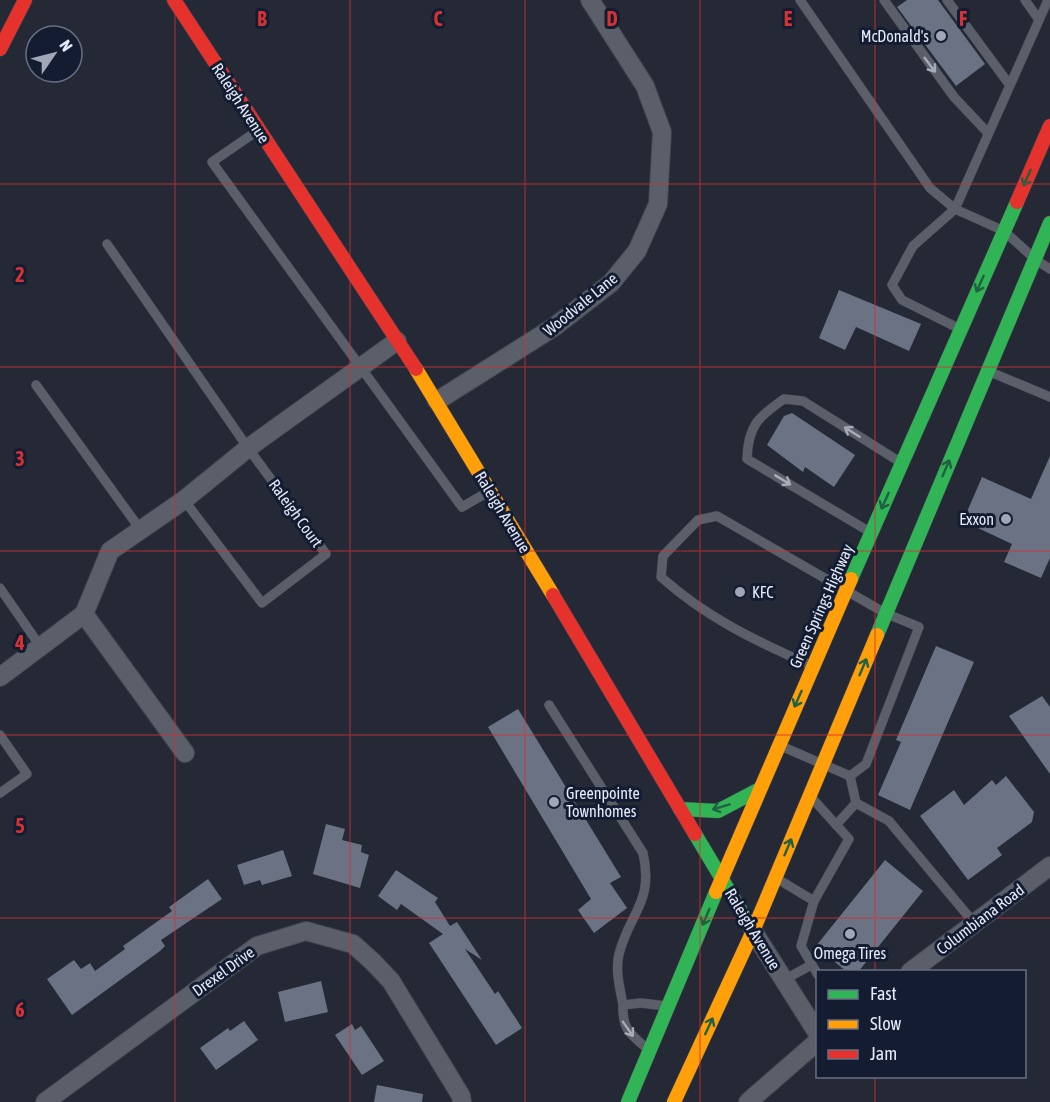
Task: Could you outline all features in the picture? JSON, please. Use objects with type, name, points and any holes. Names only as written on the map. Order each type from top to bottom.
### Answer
[{"type":"main road","points":[[0,49],[25,0]]},
{"type":"main road","name":"Raleigh Avenue","points":[[174,0],[437,401],[753,931]]},
{"type":"main road","name":"Green Springs Highway","points":[[628,1102],[758,790],[1050,126]]},
{"type":"main road","points":[[674,1102],[753,931],[1050,223]]},
{"type":"main road","points":[[680,808],[718,811],[758,790]]},
{"type":"street","name":"Woodvale Lane","points":[[437,401],[554,327],[611,283],[637,251],[658,204],[662,132],[645,86],[590,0]]},
{"type":"street","points":[[0,677],[84,614],[110,551],[184,500],[248,448],[397,341]]},
{"type":"street","points":[[84,614],[185,753]]},
{"type":"street","name":"Columbiana Road","points":[[913,970],[1050,866]]},
{"type":"street","name":"Drexel Drive","points":[[45,1102],[257,946],[306,931],[353,944],[374,962],[391,981],[463,1100]]},
{"type":"street","name":"Raleigh Avenue","points":[[753,931],[816,1031]]},
{"type":"street","points":[[748,1102],[816,1043]]},
{"type":"lane","points":[[800,0],[930,188],[956,209],[1004,231],[1036,260],[1050,269]]},
{"type":"lane","points":[[884,0],[954,97],[988,133]]},
{"type":"lane","points":[[947,0],[1009,84]]},
{"type":"lane","points":[[1024,0],[1039,20]]},
{"type":"lane","points":[[960,329],[902,300],[892,285],[913,246],[956,209],[1009,84],[1048,0]]},
{"type":"lane","points":[[259,129],[212,162],[462,507],[490,490]]},
{"type":"lane","name":"Raleigh Court","points":[[107,244],[248,448],[326,554],[262,603],[184,500]]},
{"type":"lane","points":[[987,371],[1050,397]]},
{"type":"lane","points":[[36,385],[140,529]]},
{"type":"lane","points":[[871,533],[747,459],[747,437],[760,416],[784,399],[803,401],[902,463]]},
{"type":"lane","points":[[812,666],[743,635],[691,604],[661,577],[663,556],[698,520],[717,516],[885,613],[919,627],[866,764],[850,776]]},
{"type":"lane","points":[[0,588],[40,646]]},
{"type":"lane","points":[[549,705],[643,853],[647,872],[645,897],[619,952],[617,969],[623,1005],[622,1020],[629,1033],[650,1051]]},
{"type":"lane","points":[[0,735],[27,774],[0,793]]},
{"type":"lane","points":[[778,744],[850,776]]},
{"type":"lane","points":[[850,776],[856,803],[889,821],[974,923]]},
{"type":"lane","points":[[809,795],[849,839],[814,901],[801,946],[816,972]]},
{"type":"lane","points":[[836,825],[856,803]]},
{"type":"lane","points":[[775,878],[814,901]]},
{"type":"lane","points":[[784,980],[811,965]]},
{"type":"lane","points":[[623,1005],[641,1003],[669,1006]]},
{"type":"building","name":"McDonald's","points":[[907,0],[938,0],[985,64],[956,86],[897,7]]},
{"type":"building","points":[[839,290],[921,324],[909,351],[856,327],[845,350],[819,338]]},
{"type":"building","points":[[792,413],[855,455],[834,487],[805,467],[803,472],[767,445],[784,416]]},
{"type":"building","points":[[1050,456],[1050,558],[1041,578],[1004,562],[1012,544],[963,521],[982,477],[1031,499]]},
{"type":"building","points":[[936,646],[974,662],[910,810],[878,795],[901,742],[896,740]]},
{"type":"building","points":[[1042,696],[1050,707],[1050,774],[1009,716]]},
{"type":"building","name":"Greenpointe Townhomes","points":[[518,709],[621,877],[610,883],[627,908],[594,933],[578,910],[591,899],[488,727]]},
{"type":"building","points":[[1006,776],[1034,812],[1032,822],[997,848],[1002,855],[968,880],[920,816],[954,790],[964,805],[992,780],[996,785]]},
{"type":"building","points":[[326,824],[345,829],[342,840],[362,845],[361,852],[369,855],[360,888],[313,874]]},
{"type":"building","points":[[283,850],[292,876],[262,885],[260,880],[244,885],[237,865]]},
{"type":"building","points":[[885,860],[923,891],[860,970],[845,970],[816,946]]},
{"type":"building","points":[[396,870],[438,898],[435,902],[450,926],[457,922],[482,960],[465,949],[495,994],[498,991],[522,1028],[496,1045],[429,943],[443,934],[401,904],[397,910],[378,896]]},
{"type":"building","points":[[208,879],[222,899],[161,940],[165,946],[160,951],[72,1015],[47,979],[74,960],[81,969],[90,963],[95,971],[125,949],[123,946],[172,911],[169,907]]},
{"type":"building","points":[[321,981],[328,1012],[285,1022],[278,992]]},
{"type":"building","points":[[244,1021],[258,1040],[216,1070],[200,1048],[228,1028],[230,1031]]},
{"type":"building","points":[[352,1024],[355,1030],[361,1026],[384,1061],[362,1075],[335,1035]]},
{"type":"building","points":[[377,1085],[423,1094],[422,1102],[374,1102]]},
{"type":"traffic: fast","points":[[851,579],[1017,202]]},
{"type":"traffic: fast","points":[[877,635],[1050,223]]},
{"type":"traffic: fast","points":[[680,809],[718,811],[758,790]]},
{"type":"traffic: fast","points":[[695,834],[753,931]]},
{"type":"traffic: fast","points":[[628,1102],[716,892]]},
{"type":"traffic: slow","points":[[416,369],[553,595]]},
{"type":"traffic: slow","points":[[716,892],[851,579]]},
{"type":"traffic: slow","points":[[674,1102],[753,931],[877,635]]},
{"type":"traffic: jam","points":[[0,49],[25,0]]},
{"type":"traffic: jam","points":[[174,0],[416,369]]},
{"type":"traffic: jam","points":[[1017,202],[1050,126]]},
{"type":"traffic: jam","points":[[553,595],[695,834]]},
{"type":"place","name":"McDonald's","points":[[941,36]]},
{"type":"place","name":"Exxon","points":[[1006,519]]},
{"type":"place","name":"KFC","points":[[740,592]]},
{"type":"place","name":"Greenpointe Townhomes","points":[[554,802]]},
{"type":"place","name":"Omega Tires","points":[[850,934]]}]
